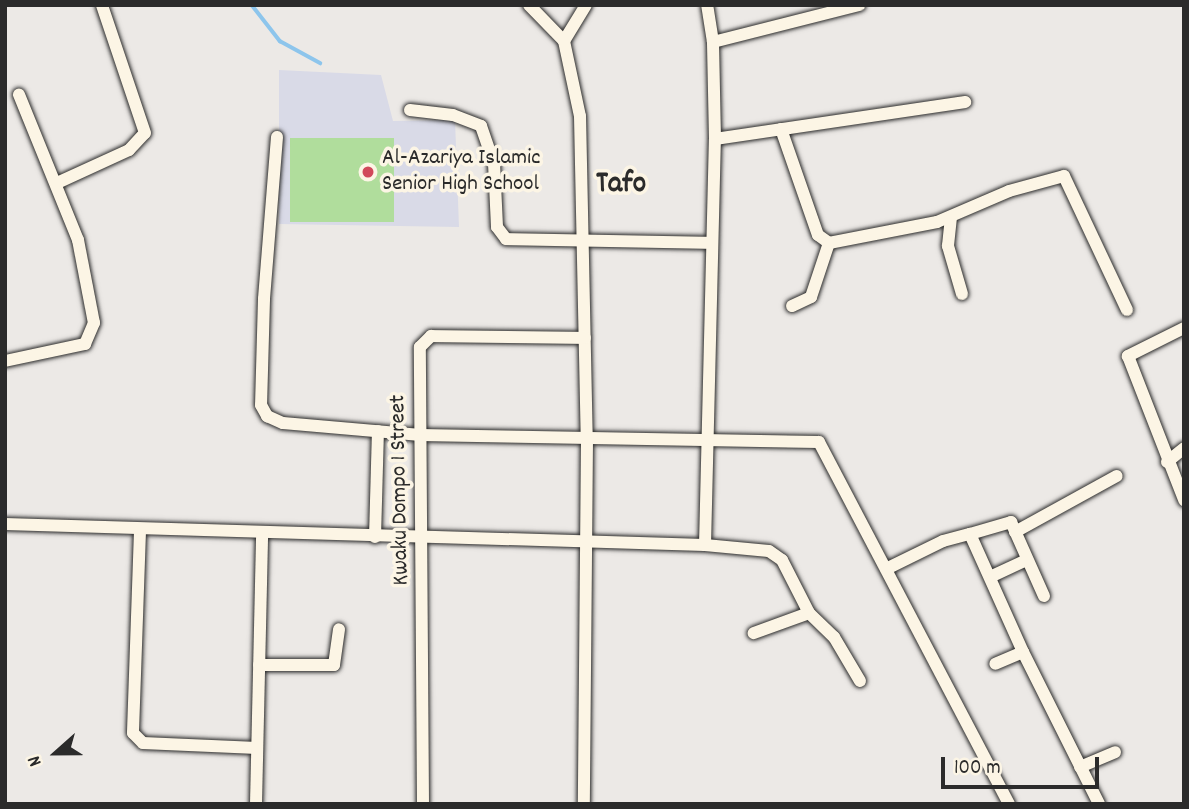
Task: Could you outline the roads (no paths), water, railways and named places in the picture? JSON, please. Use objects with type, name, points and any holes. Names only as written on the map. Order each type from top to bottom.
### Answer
[{"type":"street","points":[[57,183],[129,150],[145,133],[102,5]]},
{"type":"street","points":[[529,5],[564,41],[580,116],[587,440],[584,542],[584,804]]},
{"type":"street","points":[[564,41],[586,5]]},
{"type":"street","points":[[705,545],[715,139],[713,42],[707,5]]},
{"type":"street","points":[[713,42],[859,5]]},
{"type":"street","points":[[5,361],[77,347],[93,332],[78,240],[19,95]]},
{"type":"street","points":[[715,139],[965,102]]},
{"type":"street","points":[[410,110],[453,115],[481,126],[494,163],[502,237],[583,237],[712,243]]},
{"type":"street","points":[[780,129],[818,235],[829,243],[951,217],[1009,191],[1065,176],[1126,310]]},
{"type":"street","points":[[277,137],[261,405],[267,416],[283,423],[420,435],[819,442],[888,568],[1009,804]]},
{"type":"street","points":[[951,217],[948,246],[962,294]]},
{"type":"street","points":[[792,306],[811,297],[829,243]]},
{"type":"street","points":[[1184,328],[1128,356],[1150,421],[1184,500]]},
{"type":"street","name":"Kwaku Dompo 1 Street","points":[[423,804],[420,346],[426,338],[585,338]]},
{"type":"street","points":[[375,537],[378,431]]},
{"type":"street","points":[[1167,462],[1184,447]]},
{"type":"street","points":[[1015,532],[1117,476]]},
{"type":"street","points":[[888,568],[943,541],[1005,520],[1015,532],[1044,596]]},
{"type":"street","points":[[5,524],[262,534],[705,545],[774,552],[809,613],[834,637],[860,681]]},
{"type":"street","points":[[140,530],[136,738],[143,743],[257,748]]},
{"type":"street","points":[[256,804],[262,534]]},
{"type":"street","points":[[970,534],[1023,652],[1099,804]]},
{"type":"street","points":[[990,578],[1026,560]]},
{"type":"street","points":[[754,633],[809,613]]},
{"type":"street","points":[[259,665],[334,666],[339,629]]},
{"type":"street","points":[[995,664],[1023,652]]},
{"type":"street","points":[[1080,767],[1115,752]]},
{"type":"waterway","points":[[252,5],[280,41],[320,63]]},
{"type":"place","name":"Al-Azariya Islamic Senior High School","points":[[368,172]]},
{"type":"district","name":"Tafo","points":[[621,186]]}]
